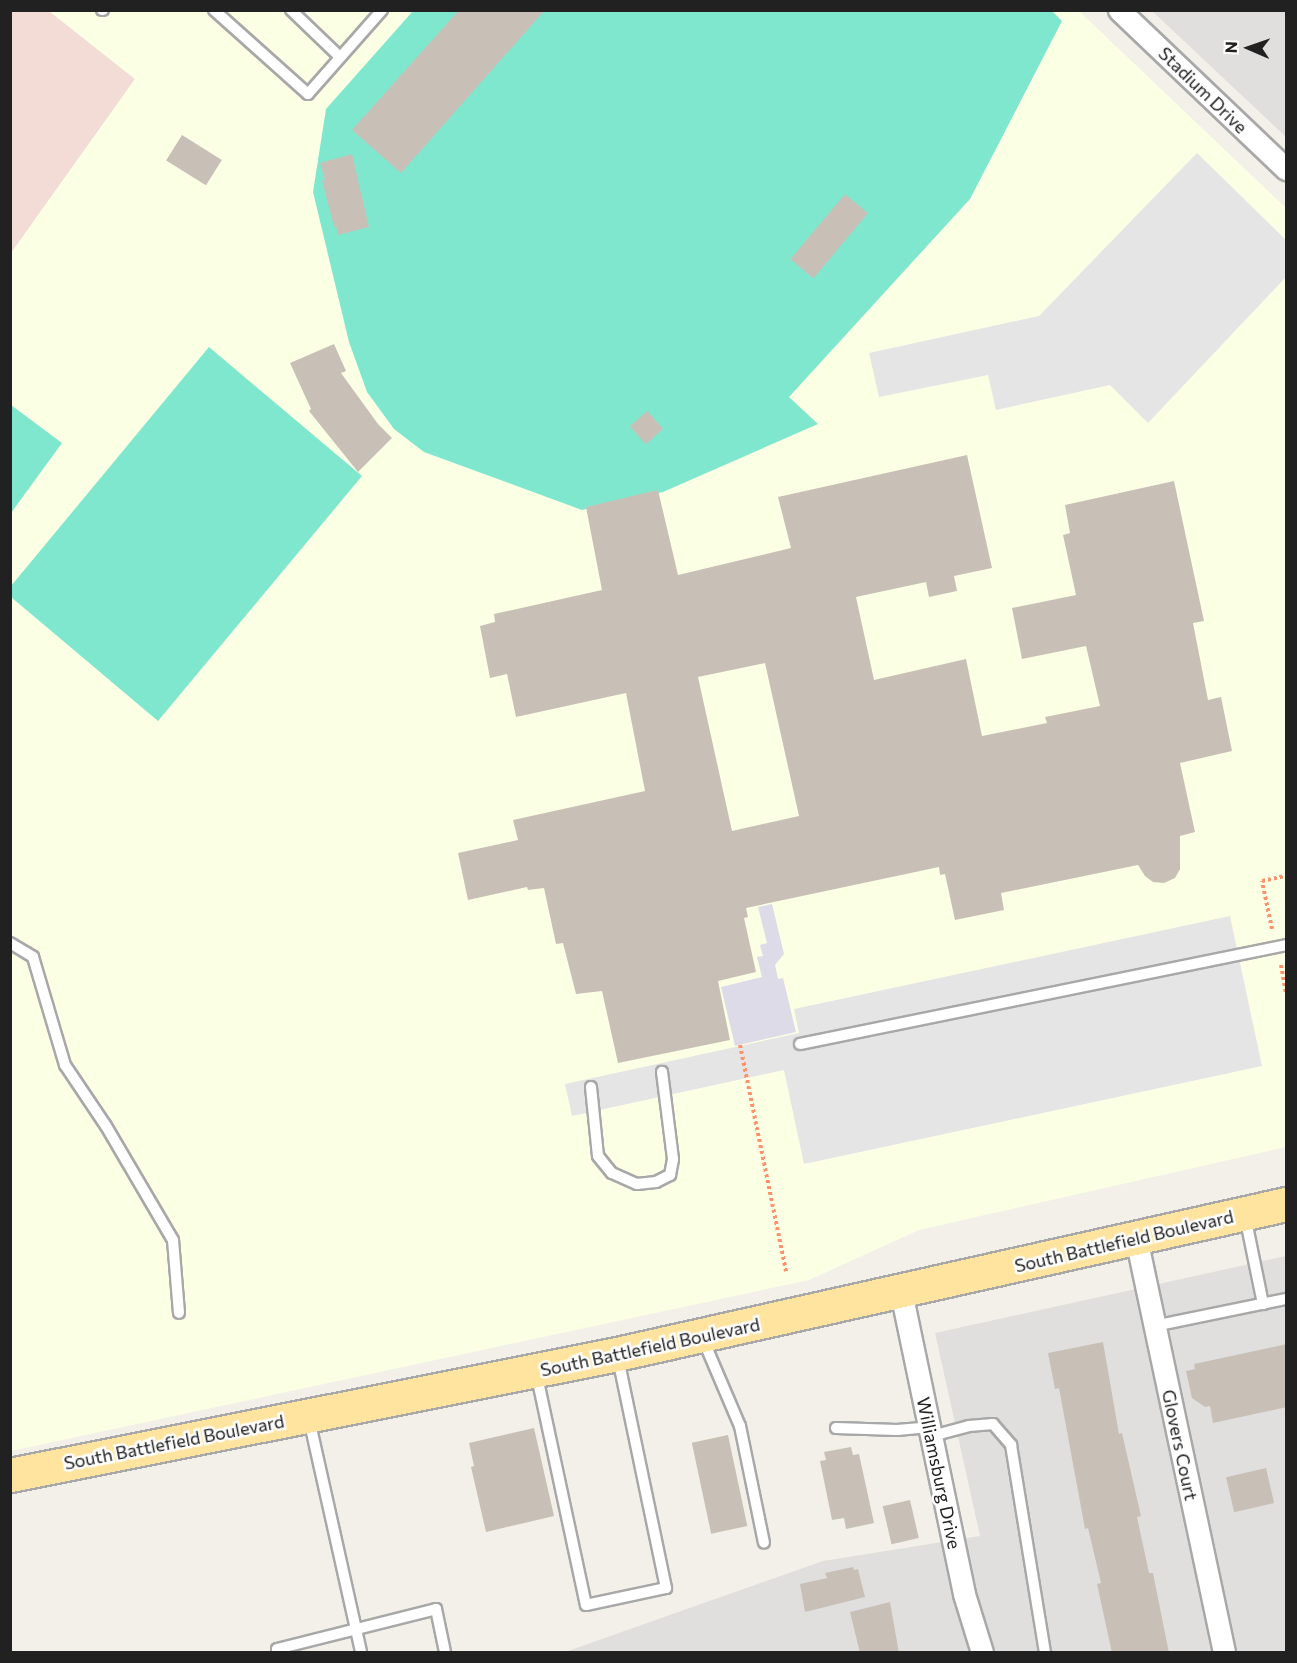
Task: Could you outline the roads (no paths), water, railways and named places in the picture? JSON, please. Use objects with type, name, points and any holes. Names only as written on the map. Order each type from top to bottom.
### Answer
[{"type":"main road","name":"South Battlefield Boulevard","points":[[10,1475],[702,1336],[1287,1204]]},
{"type":"street","name":"Stadium Drive","points":[[1119,10],[1287,170]]},
{"type":"street","name":"Glovers Court","points":[[1136,1238],[1224,1653]]},
{"type":"street","name":"Williamsburg Drive","points":[[901,1292],[964,1594],[982,1653]]},
{"type":"lane","points":[[214,10],[308,94],[382,10]]},
{"type":"lane","points":[[291,10],[340,57]]},
{"type":"lane","points":[[10,943],[33,957],[64,1065],[106,1126],[173,1240],[178,1313]]},
{"type":"lane","points":[[800,1044],[1287,945]]},
{"type":"lane","points":[[591,1087],[598,1156],[612,1173],[637,1184],[656,1182],[670,1175],[673,1159],[662,1072]]},
{"type":"lane","points":[[1244,1213],[1263,1304]]},
{"type":"lane","points":[[1154,1326],[1287,1299]]},
{"type":"lane","points":[[702,1336],[740,1426],[764,1543]]},
{"type":"lane","points":[[536,1371],[586,1605],[666,1588],[617,1354]]},
{"type":"lane","points":[[308,1416],[361,1653]]},
{"type":"lane","points":[[836,1428],[931,1432],[993,1424],[1011,1445],[1045,1653]]},
{"type":"lane","points":[[278,1653],[277,1649],[436,1609],[445,1653]]}]
